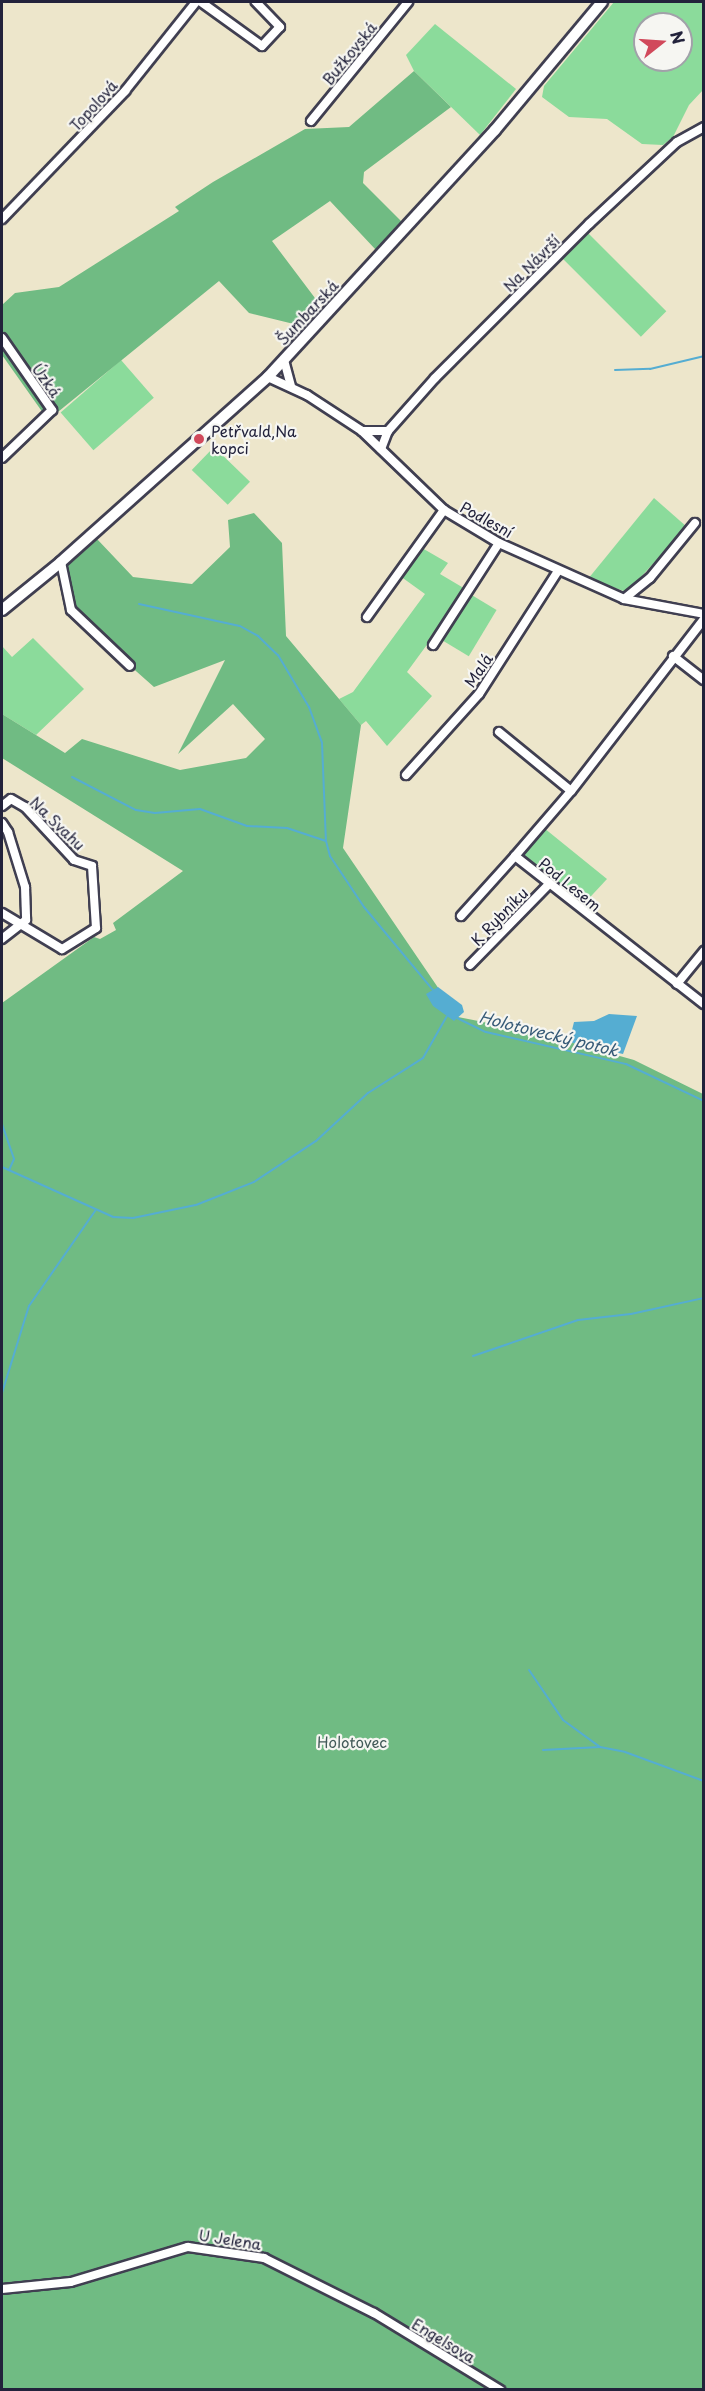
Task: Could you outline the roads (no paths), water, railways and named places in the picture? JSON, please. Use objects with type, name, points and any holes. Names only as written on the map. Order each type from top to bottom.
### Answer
[{"type":"street","name":"Topolová","points":[[2,219],[125,91],[196,2]]},
{"type":"street","points":[[201,2],[262,46],[280,27],[256,2]]},
{"type":"street","name":"Bužkovská","points":[[311,121],[408,2]]},
{"type":"street","name":"Šumbarská","points":[[2,610],[61,562],[268,377],[495,130],[602,2]]},
{"type":"street","name":"Na Návrší","points":[[381,449],[388,431],[435,378],[589,224],[676,142],[704,127]]},
{"type":"street","name":"Úzká","points":[[2,338],[52,410],[2,458]]},
{"type":"street","points":[[284,360],[291,386]]},
{"type":"street","name":"Podlesní","points":[[268,377],[291,386],[362,431],[444,510],[498,543],[624,599],[704,617]]},
{"type":"street","points":[[362,431],[388,431]]},
{"type":"street","points":[[367,617],[444,510]]},
{"type":"street","points":[[624,599],[650,578],[695,523]]},
{"type":"street","points":[[433,645],[498,543]]},
{"type":"street","points":[[61,562],[71,610],[130,666]]},
{"type":"street","name":"Malá","points":[[406,775],[479,694],[558,571]]},
{"type":"street","name":"Pod Lesem","points":[[704,617],[571,791],[515,856],[548,885],[704,1004]]},
{"type":"street","points":[[674,657],[704,680]]},
{"type":"street","points":[[499,732],[571,791]]},
{"type":"street","name":"Na Svahu","points":[[2,806],[11,799],[25,807],[74,860],[92,866],[96,928],[62,950],[2,913]]},
{"type":"street","points":[[2,823],[8,832],[25,887],[26,920],[2,939]]},
{"type":"street","points":[[461,916],[515,856]]},
{"type":"street","name":"K Rybníku","points":[[470,965],[548,885]]},
{"type":"street","points":[[677,984],[704,951]]},
{"type":"street","name":"U Jelena","points":[[2,2289],[71,2282],[180,2248],[198,2247],[285,2265],[374,2313]]},
{"type":"street","name":"Engelsova","points":[[374,2313],[501,2390]]},
{"type":"water","points":[[438,987],[462,1005],[464,1012],[454,1021],[433,1006],[426,994]]},
{"type":"water","points":[[609,1014],[637,1016],[623,1054],[569,1042],[574,1022],[594,1021]]},
{"type":"waterway","points":[[615,370],[650,369],[704,356]]},
{"type":"waterway","points":[[139,604],[240,626],[258,636],[278,655],[309,707],[322,743],[326,841],[330,856],[364,907],[433,990]]},
{"type":"waterway","points":[[72,777],[136,810],[155,813],[200,809],[247,826],[287,828],[326,841]]},
{"type":"waterway","name":"Holotovecký potok","points":[[2,1167],[113,1217],[133,1218],[196,1205],[254,1182],[316,1141],[368,1093],[423,1058],[447,1016]]},
{"type":"waterway","name":"Holotovecký potok","points":[[457,1018],[486,1032],[626,1064],[704,1101]]},
{"type":"waterway","points":[[2,1124],[14,1159],[9,1170]]},
{"type":"waterway","points":[[2,1393],[29,1306],[95,1211]]},
{"type":"waterway","points":[[473,1356],[578,1320],[631,1314],[704,1298]]},
{"type":"waterway","points":[[529,1670],[563,1720],[600,1747]]},
{"type":"waterway","points":[[543,1750],[600,1747],[625,1752],[704,1781]]},
{"type":"place","name":"Petřvald,Na kopci","points":[[199,439]]},
{"type":"park label","name":"Holotovec","points":[[352,1742]]}]
